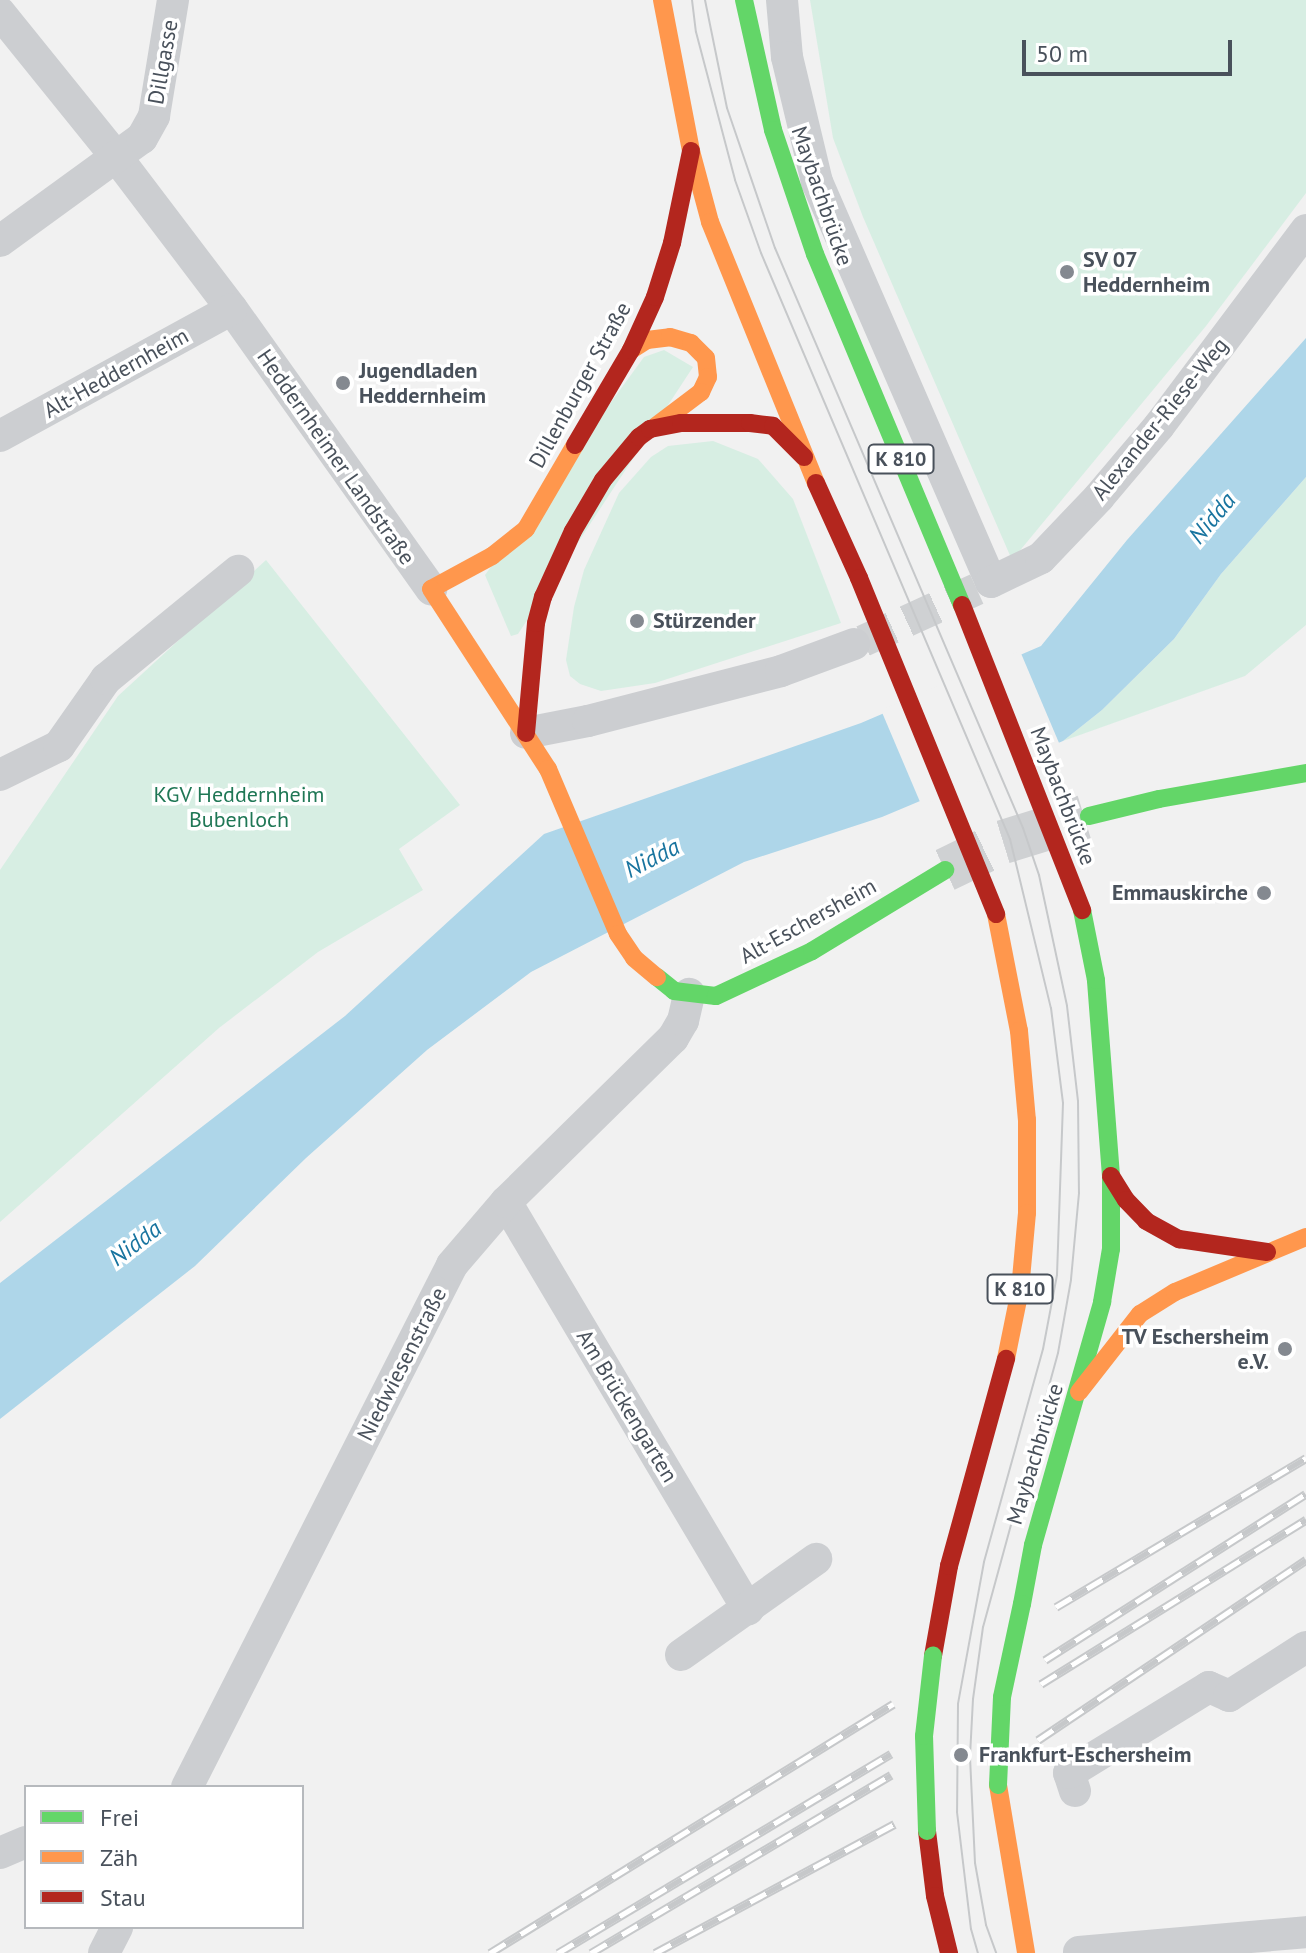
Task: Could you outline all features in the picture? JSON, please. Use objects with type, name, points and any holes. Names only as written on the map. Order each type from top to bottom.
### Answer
[{"type":"main road","name":"Dillenburger Straße","points":[[662,0],[691,151],[710,222],[804,457],[859,578],[996,914],[1019,1031],[1027,1120],[1027,1213],[1020,1290],[1005,1367],[949,1566],[933,1656],[924,1736],[927,1831],[935,1896],[949,1953]]},
{"type":"main road","name":"Maybachbrücke","points":[[744,0],[773,130],[815,254],[963,606],[1082,910],[1096,980],[1111,1176],[1111,1249],[1079,1392],[1033,1545],[1002,1697],[998,1785],[1026,1953]]},
{"type":"main road","name":"Dillenburger Straße","points":[[431,589],[492,556],[526,529],[631,350],[655,297],[672,243],[691,151]]},
{"type":"main road","points":[[526,733],[536,623],[543,597],[573,531],[603,480],[639,437],[701,392],[708,377],[706,358],[691,343],[670,337],[647,340],[631,350]]},
{"type":"main road","name":"Dillenburger Straße","points":[[650,429],[681,423],[720,421],[773,426],[804,457]]},
{"type":"main road","name":"Heddernheimer Landstraße","points":[[431,589],[526,733],[567,808],[618,934],[634,958],[653,976],[674,991],[689,994]]},
{"type":"main road","points":[[1089,816],[1159,799],[1306,773]]},
{"type":"main road","name":"Alt-Eschersheim","points":[[689,994],[716,996],[762,976],[812,951],[945,870]]},
{"type":"main road","points":[[1111,1176],[1126,1200],[1146,1221],[1179,1239],[1229,1249],[1269,1252]]},
{"type":"main road","points":[[1079,1392],[1140,1314],[1175,1292],[1306,1237]]},
{"type":"street","name":"Dillgasse","points":[[0,241],[118,159],[142,138],[154,116],[173,0]]},
{"type":"street","name":"Alexander-Riese-Weg","points":[[782,0],[787,57],[817,182],[991,582],[1041,558],[1099,497],[1159,426],[1306,230]]},
{"type":"street","name":"Heddernheimer Landstraße","points":[[0,13],[118,159],[232,309],[431,589]]},
{"type":"street","name":"Alt-Heddernheim","points":[[0,436],[232,309]]},
{"type":"street","points":[[0,775],[59,746],[106,679],[238,571]]},
{"type":"street","points":[[526,733],[588,721],[781,671],[854,644]]},
{"type":"street","name":"Niedwiesenstraße","points":[[188,1785],[452,1265],[506,1202],[673,1038],[683,1021],[689,994]]},
{"type":"street","name":"Am Brückengarten","points":[[506,1202],[748,1609]]},
{"type":"street","points":[[681,1655],[816,1559]]},
{"type":"street","points":[[1075,1791],[1069,1773],[1209,1687],[1229,1696],[1306,1647]]},
{"type":"street","points":[[0,1853],[24,1843]]},
{"type":"street","points":[[104,1953],[116,1929]]},
{"type":"street","points":[[1079,1952],[1306,1932]]},
{"type":"green space","name":"SV 07 Heddernheim","points":[[810,0],[1306,0],[1306,193],[1206,326],[1012,560],[863,217],[833,138]]},
{"type":"green space","points":[[664,350],[693,367],[518,634],[511,636],[485,575],[644,357]]},
{"type":"green space","points":[[713,441],[758,459],[793,499],[841,623],[655,683],[601,691],[580,684],[570,676],[566,660],[574,607],[584,570],[619,493],[651,457],[668,446]]},
{"type":"green space","points":[[1306,477],[1306,625],[1245,676],[1063,741],[1102,710],[1174,639],[1221,574]]},
{"type":"green space","name":"KGV Heddernheim Bubenloch","points":[[266,560],[460,805],[399,849],[423,890],[318,952],[219,1028],[0,1222],[0,870],[118,696]]},
{"type":"water","name":"Nidda","points":[[1306,338],[1306,477],[1221,574],[1174,639],[1102,710],[1063,741],[882,817],[744,862],[531,972],[427,1050],[306,1158],[195,1266],[0,1419],[0,1283],[345,1016],[544,834],[861,723],[1041,646],[1127,540]]},
{"type":"pier","points":[[1020,651],[1061,747],[922,806],[881,710]]},
{"type":"tunnel","points":[[863,641],[977,589]]},
{"type":"tunnel","points":[[945,870],[1003,842],[1084,817]]},
{"type":"tram line","points":[[692,0],[696,32],[735,180],[761,253],[1010,839],[1051,1008],[1063,1103],[1057,1275],[1043,1349],[984,1562],[958,1704],[957,1812],[971,1929],[978,1953]]},
{"type":"tram line","points":[[705,0],[727,108],[775,248],[1023,828],[1039,875],[1067,1006],[1078,1101],[1079,1193],[1071,1280],[1058,1353],[983,1627],[973,1699],[970,1757],[975,1863],[986,1925],[996,1953]]},
{"type":"railway","points":[[1056,1607],[1306,1458]]},
{"type":"railway","points":[[1045,1660],[1306,1494]]},
{"type":"railway","points":[[1041,1684],[1306,1520]]},
{"type":"railway","points":[[1038,1740],[1306,1560]]},
{"type":"railway","points":[[490,1953],[893,1704]]},
{"type":"railway","points":[[558,1953],[891,1754]]},
{"type":"railway","points":[[591,1953],[891,1775]]},
{"type":"railway","points":[[655,1953],[895,1824]]},
{"type":"traffic: fast","points":[[744,0],[773,130],[815,254],[962,605]]},
{"type":"traffic: fast","points":[[1089,816],[1159,799],[1306,773]]},
{"type":"traffic: fast","points":[[657,977],[674,991],[716,996],[812,951],[945,870]]},
{"type":"traffic: fast","points":[[1022,1604],[1033,1545],[1102,1302],[1111,1249],[1111,1176],[1096,980],[1082,910]]},
{"type":"traffic: fast","points":[[998,1785],[1002,1697],[1022,1604]]},
{"type":"traffic: fast","points":[[927,1831],[924,1736],[933,1656]]},
{"type":"traffic: slow","points":[[662,0],[691,151],[710,222],[816,483]]},
{"type":"traffic: slow","points":[[631,350],[647,340],[670,337],[691,343],[706,358],[708,377],[701,392],[656,426]]},
{"type":"traffic: slow","points":[[575,445],[526,529],[492,556],[431,589],[548,769],[618,934],[634,958],[657,977]]},
{"type":"traffic: slow","points":[[996,914],[1019,1031],[1027,1120],[1027,1213],[1020,1290],[1006,1359]]},
{"type":"traffic: slow","points":[[1079,1392],[1140,1314],[1175,1292],[1306,1237]]},
{"type":"traffic: slow","points":[[998,1785],[1026,1953]]},
{"type":"traffic: jam","points":[[575,445],[631,350],[655,297],[672,243],[691,151]]},
{"type":"traffic: jam","points":[[526,733],[536,623],[543,597],[573,531],[603,480],[639,437],[650,429],[681,423],[750,423],[773,426],[804,457]]},
{"type":"traffic: jam","points":[[816,483],[859,578]]},
{"type":"traffic: jam","points":[[859,578],[996,914]]},
{"type":"traffic: jam","points":[[962,605],[1082,910]]},
{"type":"traffic: jam","points":[[1111,1176],[1126,1200],[1146,1221],[1179,1239],[1267,1252]]},
{"type":"traffic: jam","points":[[933,1656],[949,1566],[1006,1359]]},
{"type":"traffic: jam","points":[[927,1831],[935,1896],[949,1953]]},
{"type":"place","name":"SV 07 Heddernheim","points":[[1067,272]]},
{"type":"place","name":"Jugendladen Heddernheim","points":[[343,383]]},
{"type":"place","name":"Stürzender","points":[[637,621]]},
{"type":"place","name":"Emmauskirche","points":[[1264,893]]},
{"type":"place","name":"TV Eschersheim e.V.","points":[[1285,1349]]},
{"type":"place","name":"Frankfurt-Eschersheim","points":[[961,1755]]}]
